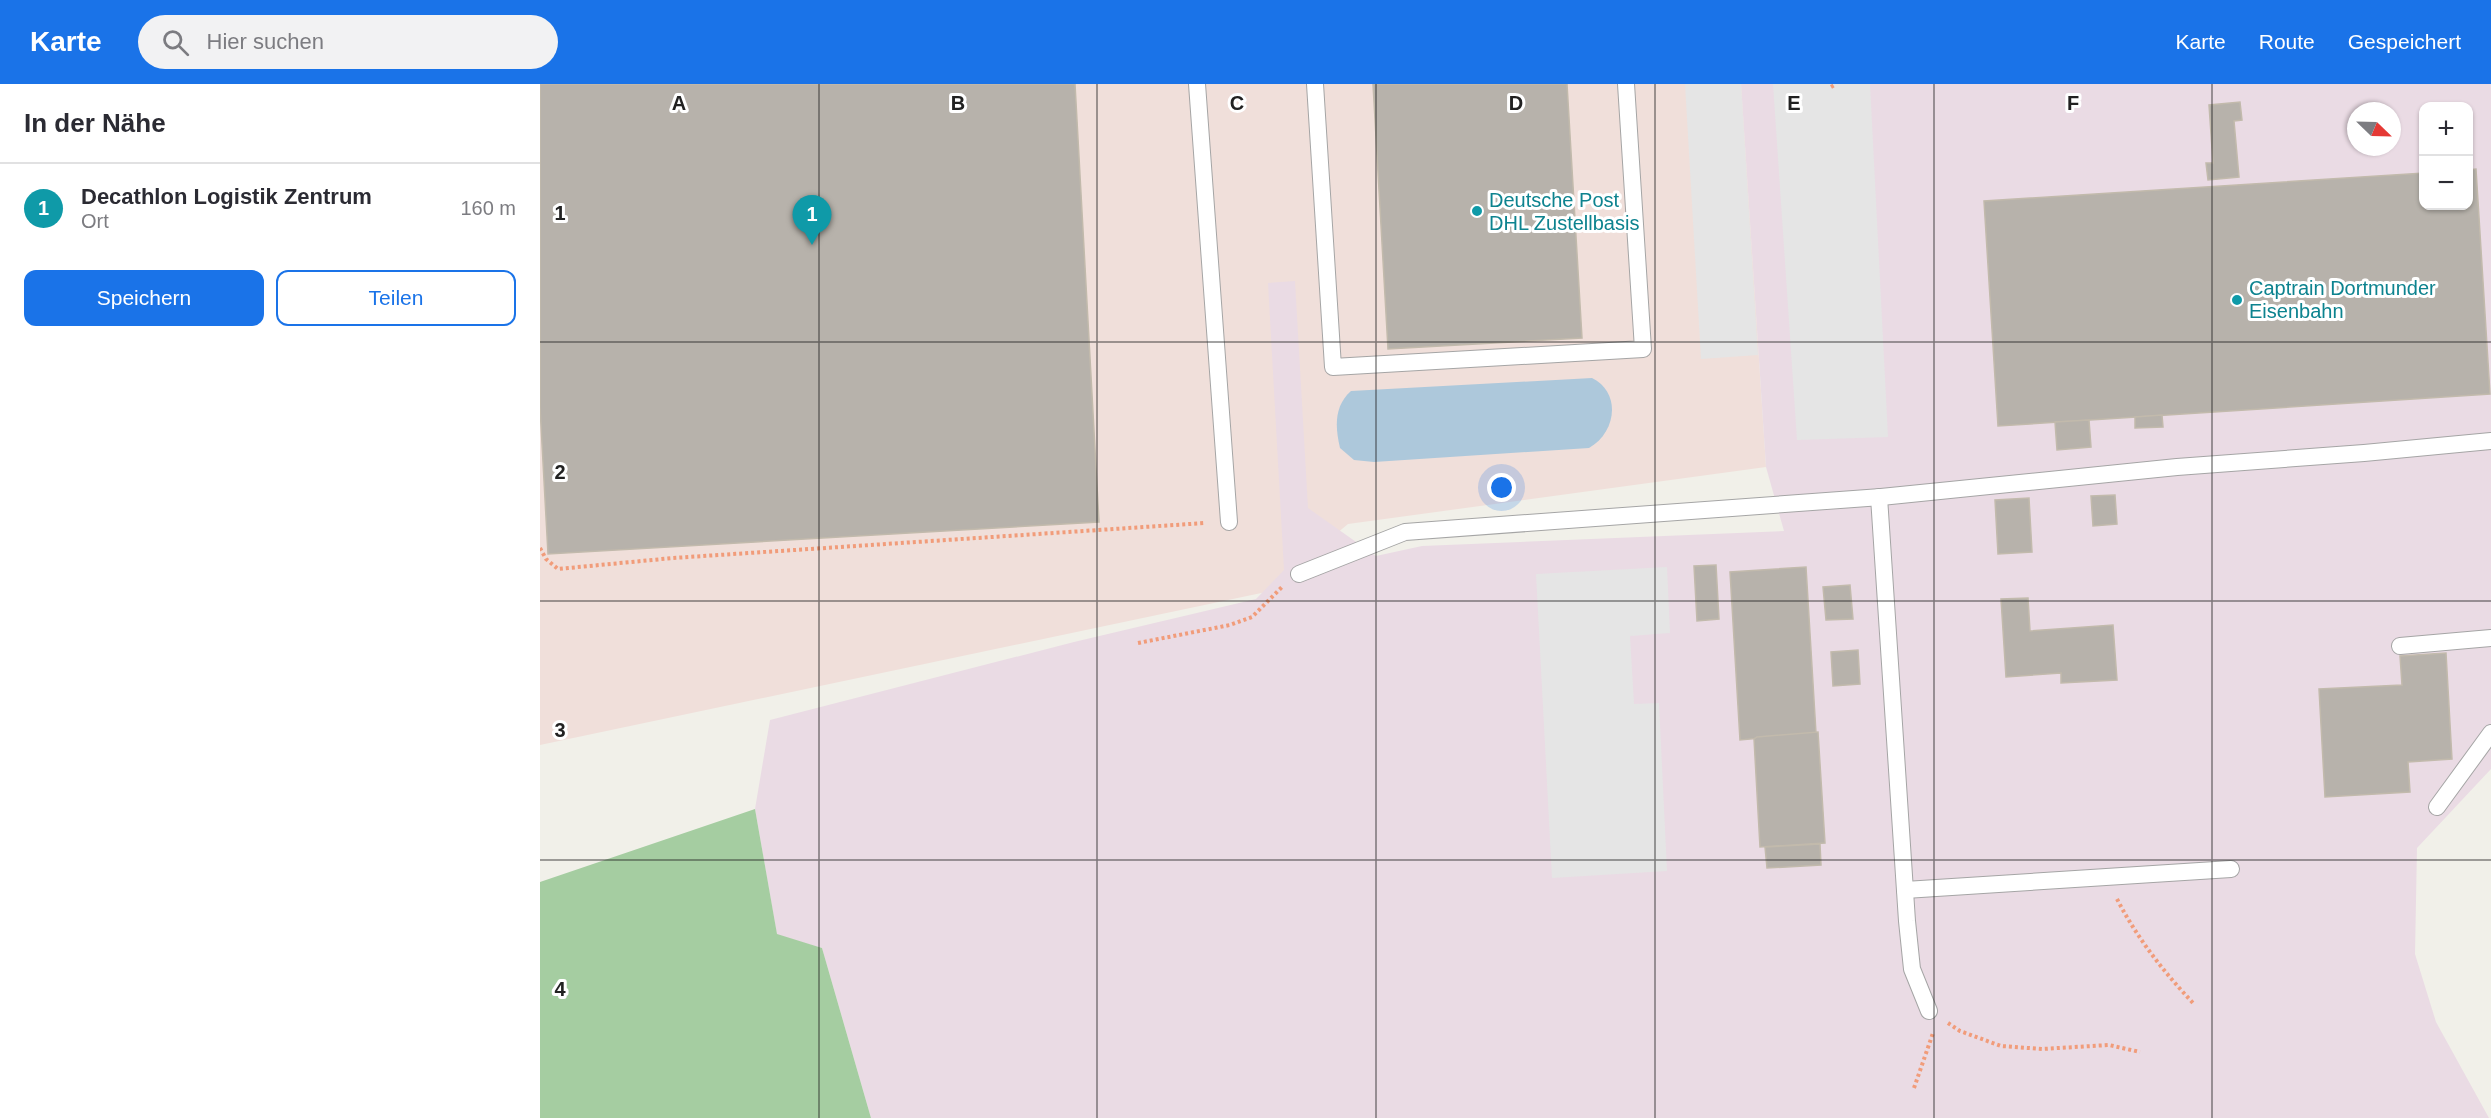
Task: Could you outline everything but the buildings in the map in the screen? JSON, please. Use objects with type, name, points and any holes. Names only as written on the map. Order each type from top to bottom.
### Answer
[{"type":"lane","points":[[1197,84],[1229,522]]},
{"type":"lane","points":[[1315,84],[1334,367],[1643,350],[1626,84]]},
{"type":"lane","points":[[1299,574],[1404,532],[1879,497],[2177,467],[2491,441]]},
{"type":"lane","points":[[1879,497],[1912,969],[1929,1011]]},
{"type":"lane","points":[[2400,646],[2491,638]]},
{"type":"lane","points":[[2437,807],[2491,733]]},
{"type":"lane","points":[[1905,890],[2230,869]]},
{"type":"path","points":[[540,548],[546,559],[558,569],[673,558],[1229,522]]},
{"type":"path","points":[[1138,643],[1230,625],[1252,617],[1284,585],[1299,574]]},
{"type":"path","points":[[2106,877],[2131,926],[2163,971],[2193,1003]]},
{"type":"path","points":[[1929,1011],[1960,1031],[2001,1047],[2042,1049],[2109,1045],[2140,1052]]},
{"type":"path","points":[[1914,1088],[1933,1033],[1929,1011]]},
{"type":"shaded area","points":[[540,84],[1741,84],[1766,467],[1348,524],[1266,592],[540,745]]},
{"type":"shaded area","points":[[1685,84],[1741,84],[1758,355],[1701,359]]},
{"type":"shaded area","points":[[1741,84],[2491,84],[2491,769],[2417,848],[2415,954],[2436,1022],[2489,1118],[871,1118],[822,948],[777,935],[755,809],[770,720],[1074,642],[1256,599],[1284,570],[1268,283],[1295,281],[1308,508],[1376,556],[1422,546],[1784,531],[1766,467]]},
{"type":"shaded area","points":[[1773,84],[1870,84],[1888,437],[1797,440]]},
{"type":"shaded area","points":[[1667,567],[1670,633],[1630,636],[1634,704],[1659,703],[1667,871],[1552,878],[1536,574]]},
{"type":"green space","points":[[755,809],[777,934],[822,948],[871,1118],[540,1118],[540,882]]},
{"type":"water","points":[[1592,378],[1608,393],[1612,413],[1605,433],[1589,448],[1374,462],[1354,460],[1340,448],[1337,417],[1341,403],[1351,391]]},
{"type":"place","name":"Deutsche Post DHL Zustellbasis","points":[[1477,211]]},
{"type":"place","name":"Decathlon Logistik Zentrum","points":[[812,245]]},
{"type":"place","name":"Captrain Dortmunder Eisenbahn","points":[[2237,300]]}]
